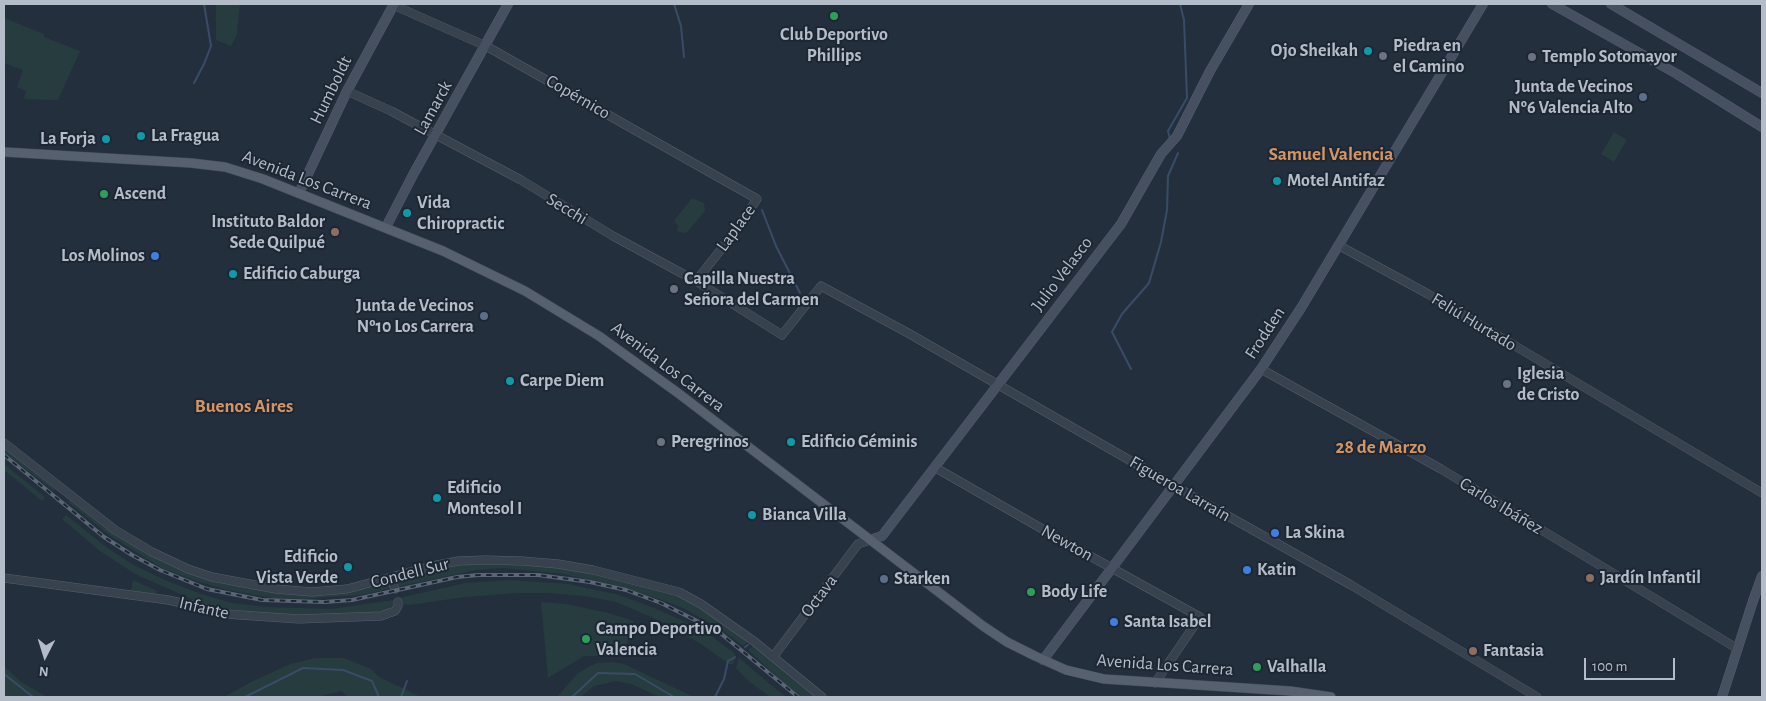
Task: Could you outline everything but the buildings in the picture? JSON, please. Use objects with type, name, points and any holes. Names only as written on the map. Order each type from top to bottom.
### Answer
[{"type":"main road","name":"Humboldt","points":[[299,193],[347,91],[394,4]]},
{"type":"main road","name":"Lamarck","points":[[386,227],[508,4]]},
{"type":"main road","name":"Julio Velasco","points":[[870,540],[882,536],[936,468],[1121,224],[1161,154],[1177,136],[1210,71],[1249,4]]},
{"type":"main road","name":"Frodden","points":[[1043,660],[1261,369],[1301,308],[1483,4]]},
{"type":"main road","points":[[1552,4],[1682,77],[1762,127]]},
{"type":"main road","points":[[1611,4],[1762,93]]},
{"type":"main road","name":"Avenida Los Carrera","points":[[4,152],[205,164],[244,172],[386,227],[490,272],[584,326],[678,393],[993,633],[1043,660],[1066,670],[1092,677],[1124,681],[1290,691],[1331,697]]},
{"type":"main road","points":[[1722,697],[1762,576]]},
{"type":"street","name":"Copérnico","points":[[394,4],[486,46],[757,199]]},
{"type":"street","name":"Secchi","points":[[347,91],[437,134],[521,180],[613,236],[696,281],[782,335],[821,286]]},
{"type":"street","name":"Laplace","points":[[696,281],[734,234],[757,199]]},
{"type":"street","name":"Feliú Hurtado","points":[[1338,245],[1435,298],[1762,493]]},
{"type":"street","name":"Figueroa Larraín","points":[[821,286],[908,333],[1351,585],[1537,697]]},
{"type":"street","name":"Carlos Ibáñez","points":[[1261,369],[1441,469],[1738,649]]},
{"type":"street","name":"Condell Sur","points":[[4,443],[115,530],[152,552],[188,569],[212,577],[276,589],[312,592],[348,589],[458,561],[486,560],[558,564],[593,570],[679,592],[728,622],[822,697]]},
{"type":"street","name":"Newton","points":[[936,468],[1072,546],[1200,616],[1155,683]]},
{"type":"street","name":"Octava","points":[[773,657],[858,544],[870,540]]},
{"type":"street","name":"Infante","points":[[4,578],[168,600],[200,606],[225,614],[299,619],[388,615],[395,611],[398,602]]},
{"type":"street","points":[[391,578],[395,589]]},
{"type":"green space","points":[[216,4],[240,4],[237,34],[231,46],[216,40]]},
{"type":"green space","points":[[4,18],[80,51],[58,100],[24,99],[26,91],[17,87],[23,70],[4,63]]},
{"type":"green space","points":[[1614,132],[1627,140],[1614,162],[1601,154]]},
{"type":"green space","points":[[692,198],[704,203],[705,211],[688,231],[685,233],[677,231],[678,226],[674,221]]},
{"type":"green space","points":[[4,448],[55,489],[54,491],[4,452]]},
{"type":"green space","points":[[4,464],[45,497],[42,501],[4,470]]},
{"type":"green space","points":[[69,500],[102,526],[162,562],[191,575],[218,583],[294,595],[323,596],[385,583],[393,588],[361,595],[302,599],[273,598],[227,590],[162,568],[109,535],[68,502]]},
{"type":"green space","points":[[66,515],[106,547],[132,564],[165,580],[201,594],[232,603],[267,607],[331,609],[394,600],[393,605],[385,613],[294,616],[226,612],[214,609],[135,574],[100,551],[62,519]]},
{"type":"green space","points":[[488,562],[566,567],[674,593],[694,603],[749,640],[743,646],[722,630],[685,609],[665,601],[615,585],[563,574],[502,568],[476,570],[396,587],[394,583],[396,578],[455,564]]},
{"type":"green space","points":[[133,580],[157,591],[156,594],[131,591]]},
{"type":"green space","points":[[510,580],[569,584],[619,595],[686,622],[711,636],[733,652],[736,657],[733,664],[729,664],[701,644],[658,620],[616,602],[584,596],[518,593],[465,597],[410,605],[403,604],[399,598],[465,583]]},
{"type":"green space","name":"Campo Deportivo Valencia","points":[[541,602],[567,604],[634,621],[623,656],[584,656],[548,678]]},
{"type":"green space","points":[[755,644],[792,678],[818,697],[802,697],[785,684],[748,650]]},
{"type":"green space","points":[[315,658],[344,658],[371,669],[379,677],[421,697],[348,697],[341,691],[317,697],[224,697],[290,664]]},
{"type":"green space","points":[[739,658],[786,697],[770,697],[746,679],[736,668]]},
{"type":"green space","points":[[612,662],[624,664],[694,697],[660,697],[631,684],[616,681],[594,686],[581,697],[557,697],[577,674],[588,667],[597,663]]},
{"type":"green space","points":[[4,666],[20,681],[47,697],[4,696]]},
{"type":"waterway","points":[[194,83],[211,46],[204,4]]},
{"type":"waterway","points":[[674,4],[681,26],[684,57]]},
{"type":"waterway","points":[[1170,139],[1168,131],[1187,98],[1184,20],[1180,4]]},
{"type":"waterway","points":[[1131,369],[1112,332],[1122,314],[1149,283],[1161,242],[1167,210],[1168,176],[1178,153]]},
{"type":"waterway","points":[[762,210],[776,246],[800,293]]},
{"type":"waterway","points":[[715,697],[724,679],[728,661],[735,657]]},
{"type":"waterway","points":[[245,697],[303,668],[343,670],[372,681],[379,697]]},
{"type":"waterway","points":[[572,697],[598,673],[635,674],[674,697]]},
{"type":"waterway","points":[[4,674],[33,697]]},
{"type":"waterway","points":[[401,697],[407,681]]},
{"type":"railway","points":[[4,455],[104,537],[160,570],[207,589],[262,600],[324,602],[352,600],[457,577],[478,575],[538,575],[590,582],[626,590],[661,603],[719,632],[798,697]]},
{"type":"place","name":"Club Deportivo Phillips","points":[[834,16]]},
{"type":"place","name":"Ojo Sheikah","points":[[1368,51]]},
{"type":"place","name":"Piedra en el Camino","points":[[1383,56]]},
{"type":"place","name":"Templo Sotomayor","points":[[1532,57]]},
{"type":"place","name":"Junta de Vecinos Nº6 Valencia Alto","points":[[1643,97]]},
{"type":"place","name":"La Fragua","points":[[141,136]]},
{"type":"place","name":"La Forja","points":[[106,139]]},
{"type":"place","name":"Motel Antifaz","points":[[1277,181]]},
{"type":"place","name":"Ascend","points":[[104,194]]},
{"type":"place","name":"Vida Chiropractic","points":[[407,213]]},
{"type":"place","name":"Instituto Baldor Sede Quilpué","points":[[335,232]]},
{"type":"place","name":"Los Molinos","points":[[155,256]]},
{"type":"place","name":"Edificio Caburga","points":[[233,274]]},
{"type":"place","name":"Capilla Nuestra Señora del Carmen","points":[[674,289]]},
{"type":"place","name":"Junta de Vecinos Nº10 Los Carrera","points":[[484,316]]},
{"type":"place","name":"Carpe Diem","points":[[510,381]]},
{"type":"place","name":"Iglesia de Cristo","points":[[1507,384]]},
{"type":"place","name":"Peregrinos","points":[[661,442]]},
{"type":"place","name":"Edificio Géminis","points":[[791,442]]},
{"type":"place","name":"Edificio Montesol I","points":[[437,498]]},
{"type":"place","name":"Bianca Villa","points":[[752,515]]},
{"type":"place","name":"La Skina","points":[[1275,533]]},
{"type":"place","name":"Edificio Vista Verde","points":[[348,567]]},
{"type":"place","name":"Katin","points":[[1247,570]]},
{"type":"place","name":"Jardín Infantil","points":[[1590,578]]},
{"type":"place","name":"Starken","points":[[884,579]]},
{"type":"place","name":"Body Life","points":[[1031,592]]},
{"type":"place","name":"Santa Isabel","points":[[1114,622]]},
{"type":"place","name":"Campo Deportivo Valencia","points":[[586,639]]},
{"type":"place","name":"Fantasia","points":[[1473,651]]},
{"type":"place","name":"Valhalla","points":[[1257,667]]},
{"type":"district","name":"Samuel Valencia","points":[[1331,154]]},
{"type":"district","name":"Buenos Aires","points":[[244,406]]},
{"type":"district","name":"28 de Marzo","points":[[1381,447]]}]
